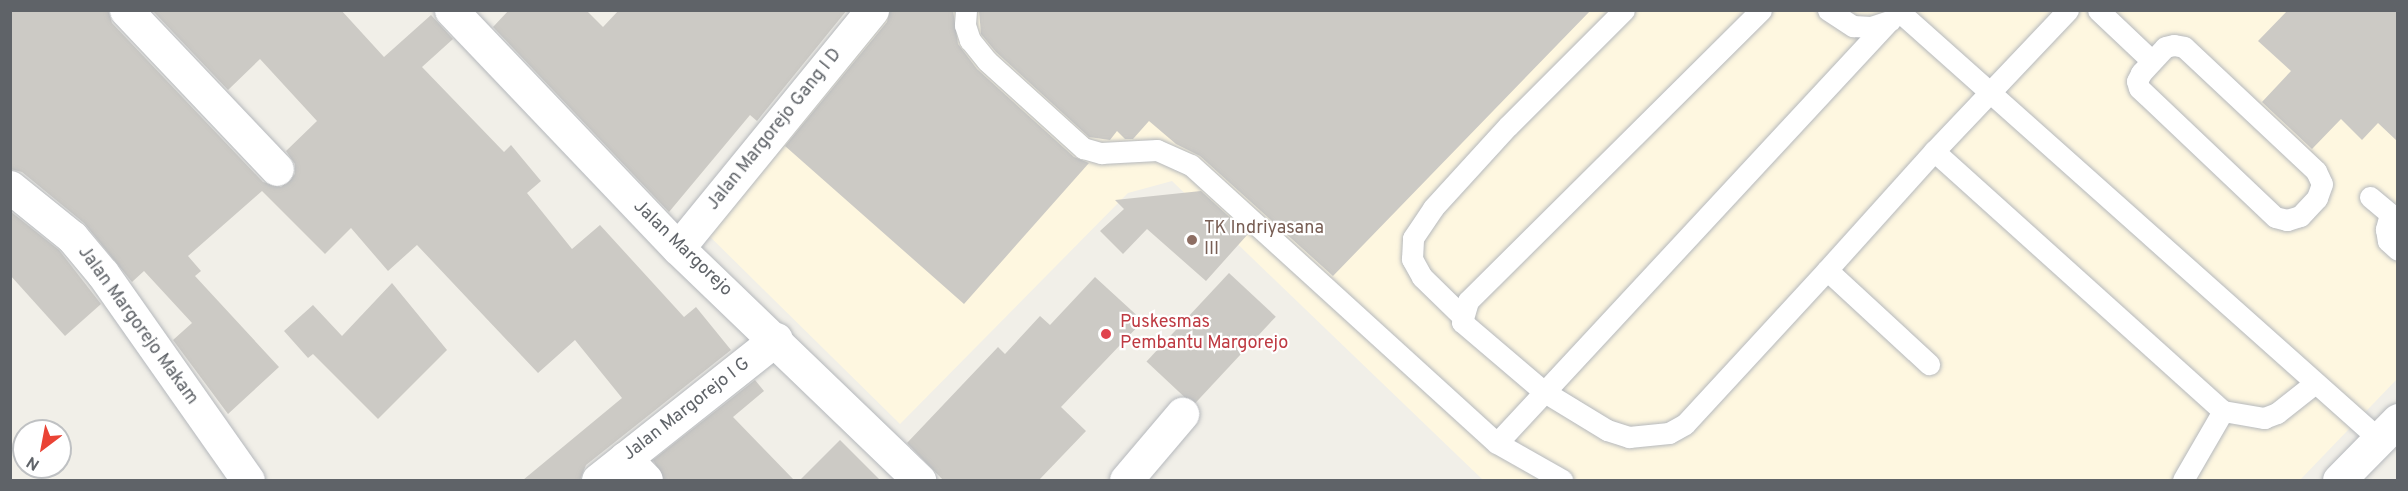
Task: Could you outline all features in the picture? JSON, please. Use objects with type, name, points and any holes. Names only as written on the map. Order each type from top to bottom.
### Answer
[{"type":"street","points":[[126,10],[278,169]]},
{"type":"street","name":"Jalan Margorejo","points":[[451,10],[678,248],[776,339],[919,480]]},
{"type":"street","name":"Jalan Margorejo Gang I D","points":[[678,248],[872,10]]},
{"type":"street","name":"Jalan Margorejo Makam","points":[[10,187],[72,237],[104,274],[248,480]]},
{"type":"street","name":"Jalan Margorejo I G","points":[[598,480],[636,469],[776,339]]},
{"type":"street","points":[[1126,480],[1182,414]]},
{"type":"street","points":[[2339,480],[2388,429]]},
{"type":"lane","points":[[966,10],[965,25],[970,39],[987,61],[1083,148],[1101,153],[1156,150],[1191,165],[1497,443],[1562,480]]},
{"type":"lane","points":[[1624,10],[1508,126],[1433,208],[1413,238],[1412,259],[1422,277],[1462,316],[1467,328],[1543,391],[1607,430],[1629,437],[1669,433],[1684,424],[1827,270],[1934,150],[2068,10]]},
{"type":"lane","points":[[1462,316],[1468,301],[1761,10]]},
{"type":"lane","points":[[1827,10],[1853,26],[1898,16]]},
{"type":"lane","points":[[2098,10],[2152,61]]},
{"type":"lane","points":[[1497,443],[1543,391],[1898,16]]},
{"type":"lane","points":[[1898,16],[1991,90],[2315,383],[2388,429]]},
{"type":"lane","points":[[2165,47],[2184,47],[2316,171],[2322,184],[2317,198],[2300,216],[2287,220],[2275,217],[2139,88],[2137,81],[2152,61],[2165,47]]},
{"type":"lane","points":[[1934,150],[2223,411],[2264,418],[2277,413],[2315,383]]},
{"type":"lane","points":[[2370,197],[2390,214],[2386,229],[2388,241],[2397,250]]},
{"type":"lane","points":[[1827,270],[1929,364]]},
{"type":"lane","points":[[2183,480],[2223,411]]},
{"type":"shaded area","points":[[854,11],[2397,11],[2397,379],[2300,480],[1483,480],[1172,181],[1128,193],[900,424],[688,215]]},
{"type":"building","points":[[10,10],[108,10],[112,23],[263,182],[281,187],[295,174],[295,164],[286,151],[317,121],[260,59],[228,90],[152,10],[341,10],[384,57],[431,15],[453,39],[422,67],[504,152],[511,145],[541,181],[527,193],[572,249],[600,225],[684,317],[696,307],[731,350],[586,465],[580,480],[523,480],[622,398],[575,340],[538,373],[417,245],[388,271],[351,228],[325,254],[262,191],[188,256],[201,271],[195,276],[279,367],[228,414],[173,340],[192,323],[144,271],[132,282],[84,223],[22,172],[10,169]]},
{"type":"building","points":[[509,10],[586,10],[603,27],[619,10],[847,10],[757,121],[750,115],[669,212],[493,27]]},
{"type":"building","points":[[890,10],[953,10],[958,44],[977,69],[1074,157],[1089,163],[964,304],[785,146],[887,22]]},
{"type":"building","points":[[979,10],[1591,10],[1333,276],[1200,156],[1176,144],[1149,121],[1133,139],[1125,139],[1117,131],[1110,140],[1089,137],[996,52],[981,34]]},
{"type":"building","points":[[2288,10],[2397,10],[2397,141],[2378,123],[2362,140],[2341,119],[2312,149],[2262,102],[2291,71],[2258,41]]},
{"type":"building","name":"TK Indriyasana III","points":[[1201,191],[1248,234],[1206,281],[1147,229],[1123,254],[1100,231],[1124,209],[1115,200]]},
{"type":"building","points":[[10,211],[59,250],[101,304],[65,336],[10,275]]},
{"type":"building","points":[[1229,273],[1276,317],[1193,405],[1146,361]]},
{"type":"building","points":[[1095,277],[1143,321],[1061,407],[1086,431],[1039,480],[943,480],[907,443],[998,347],[1005,354],[1040,316],[1050,325]]},
{"type":"building","points":[[392,283],[447,350],[378,419],[313,354],[308,358],[284,331],[313,305],[342,336]]},
{"type":"building","points":[[755,380],[764,391],[733,417],[794,480],[664,480],[653,460]]},
{"type":"building","points":[[840,440],[880,480],[800,480]]},
{"type":"place","name":"TK Indriyasana III","points":[[1192,240]]},
{"type":"place","name":"Puskesmas Pembantu Margorejo","points":[[1106,334]]}]
